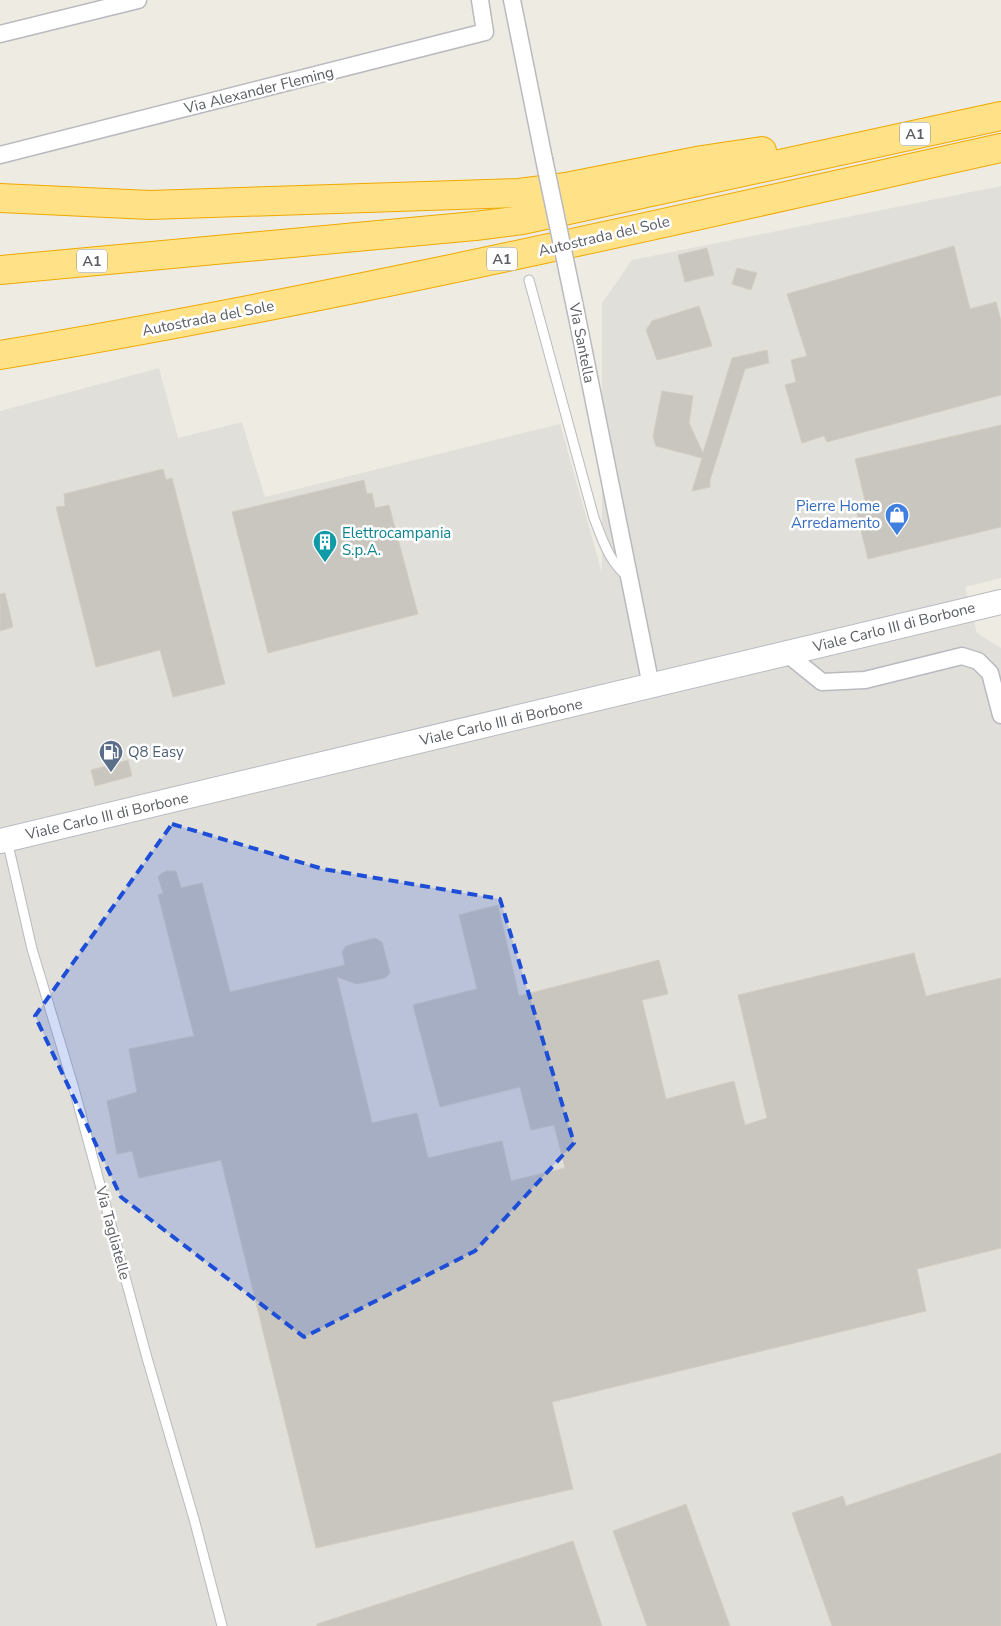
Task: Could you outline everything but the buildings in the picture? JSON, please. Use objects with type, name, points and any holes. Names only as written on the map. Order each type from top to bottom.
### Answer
[{"type":"highway","name":"A1","points":[[0,270],[522,220],[1001,116]]},
{"type":"highway","points":[[0,198],[150,205],[519,193],[566,187],[739,153],[801,146],[878,142]]},
{"type":"highway","name":"Autostrada del Sole","points":[[0,356],[96,339],[481,263],[1001,148]]},
{"type":"highway","points":[[0,376],[96,339]]},
{"type":"main road","name":"Viale Carlo III di Borbone","points":[[3,841],[1001,602]]},
{"type":"main road","points":[[922,621],[974,622],[1001,618]]},
{"type":"street","points":[[0,34],[138,0]]},
{"type":"street","name":"Via Alexander Fleming","points":[[0,155],[485,32],[480,0]]},
{"type":"street","name":"Via Santella","points":[[512,0],[651,686]]},
{"type":"street","points":[[786,654],[822,682],[865,680],[962,656],[978,661],[990,673],[1001,715]]},
{"type":"lane","points":[[529,280],[594,518],[617,569],[630,578]]},
{"type":"lane","name":"Via Tagliatelle","points":[[3,841],[147,1358],[194,1519],[222,1626]]},
{"type":"highlighted area","points":[[172,824],[323,869],[500,899],[574,1143],[475,1251],[304,1337],[121,1197],[35,1016]]},
{"type":"shaded area","points":[[1001,186],[1001,578],[965,587],[977,633],[1001,648],[1001,1626],[0,1626],[0,411],[159,368],[178,438],[242,422],[265,497],[560,424],[602,573],[602,303],[632,260]]},
{"type":"place","name":"Pierre Home Arredamento","points":[[897,536]]},
{"type":"place","name":"Elettrocampania S.p.A.","points":[[325,563]]},
{"type":"place","name":"Q8 Easy","points":[[111,773]]}]
